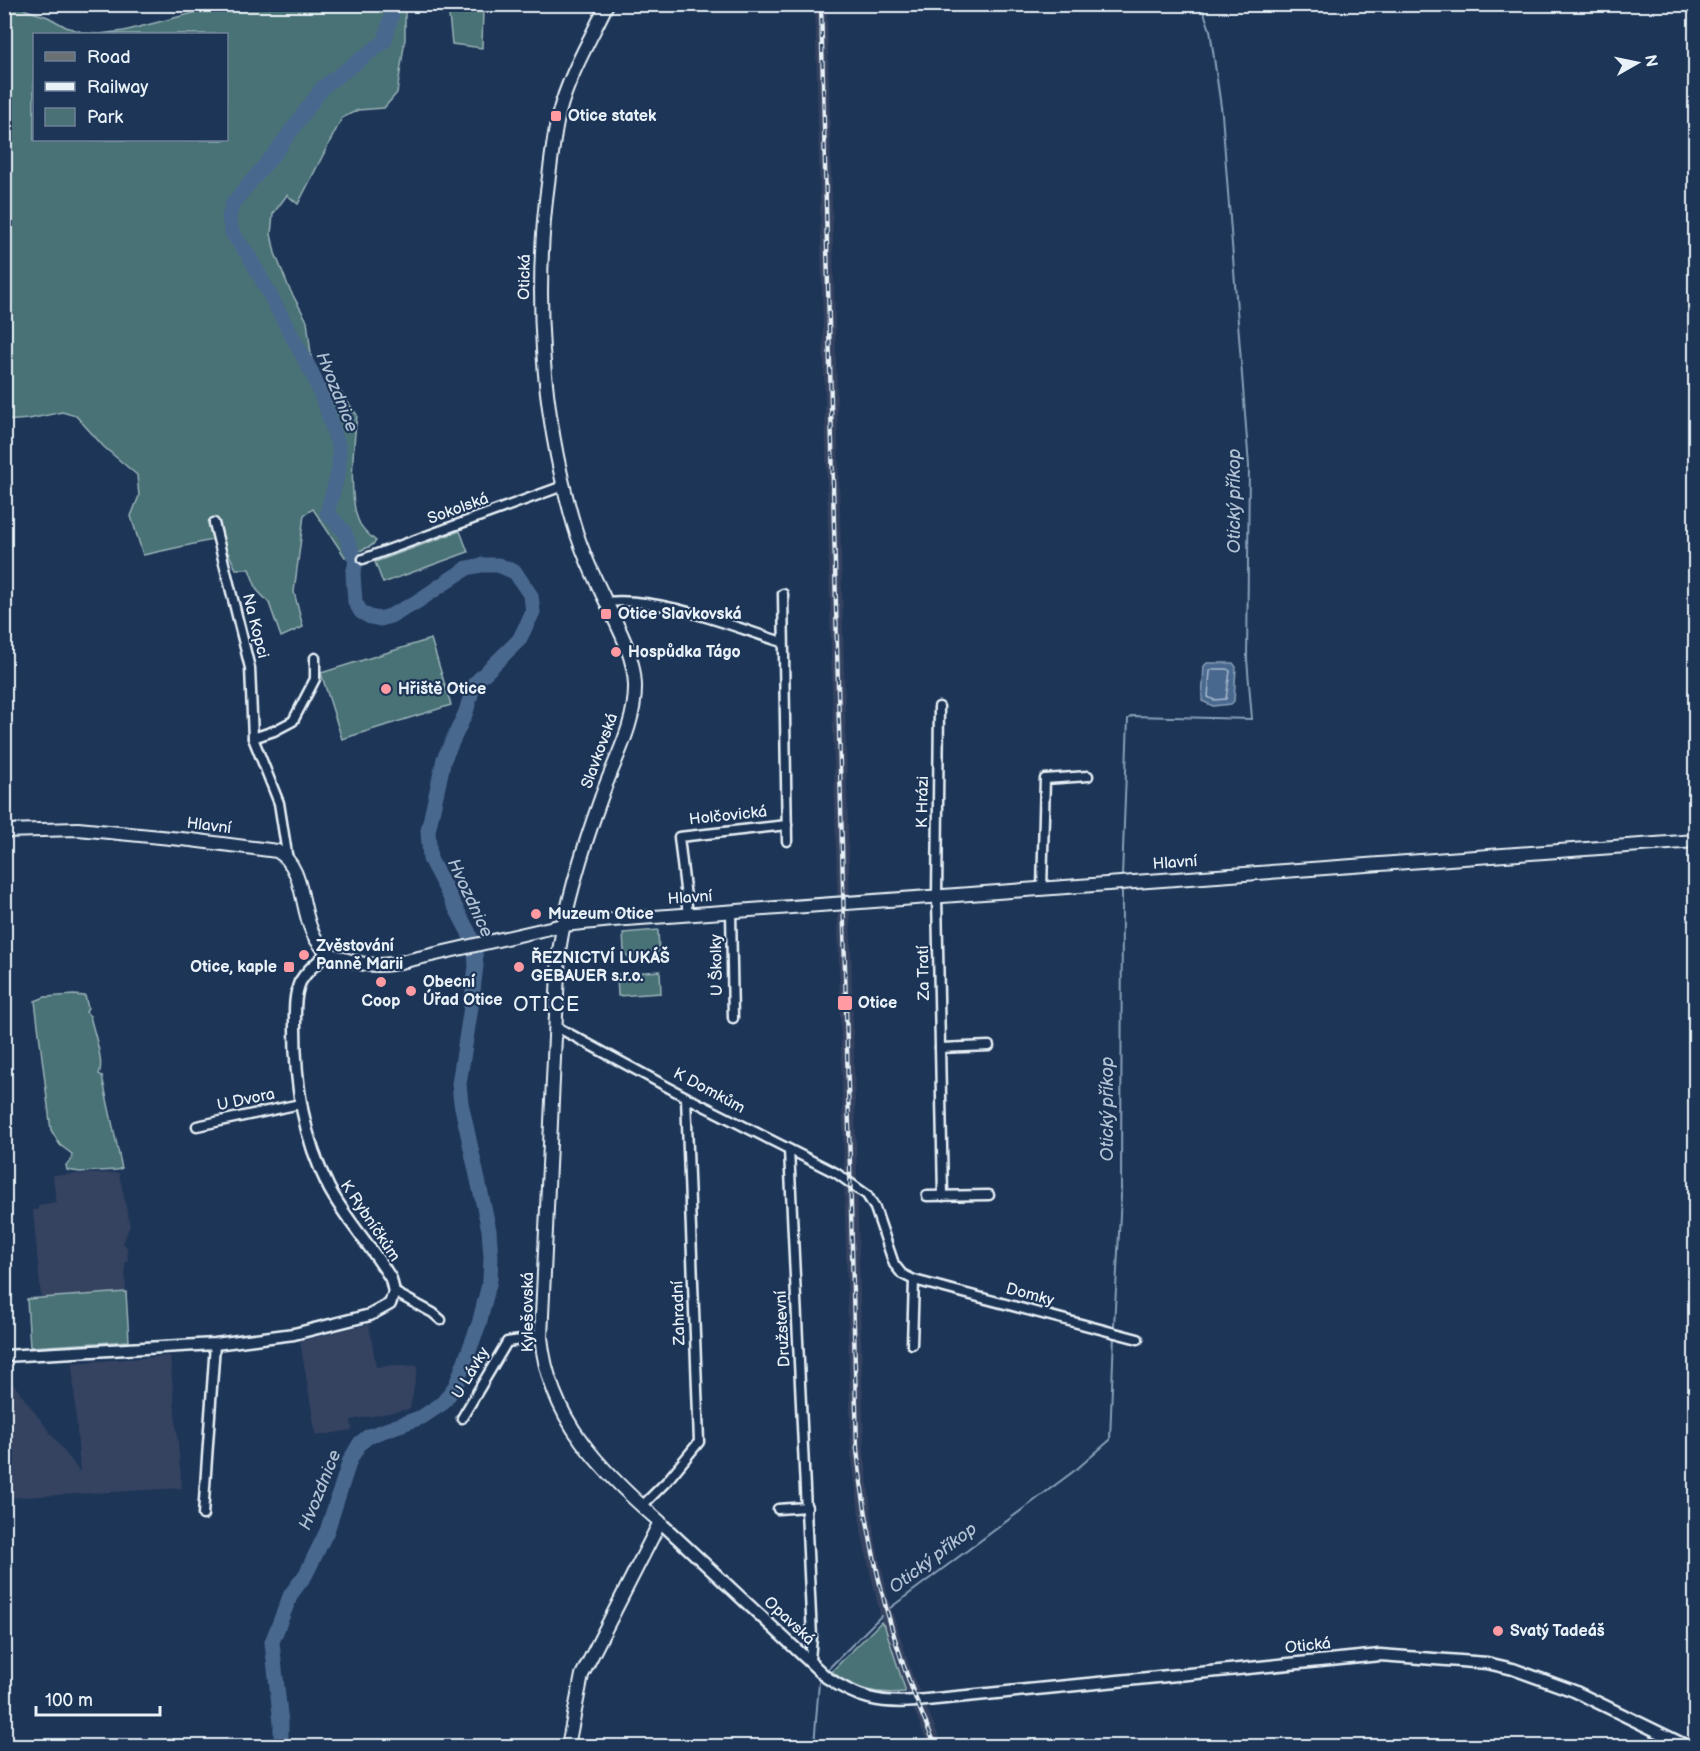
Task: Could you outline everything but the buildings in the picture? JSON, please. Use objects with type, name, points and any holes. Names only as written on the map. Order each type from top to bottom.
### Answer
[{"type":"main road","name":"Otická","points":[[585,558],[563,486],[551,413],[542,337],[541,274],[544,213],[555,133],[573,73],[607,4]]},
{"type":"main road","name":"Slavkovská","points":[[563,925],[579,862],[629,725],[633,706],[634,678],[630,654],[585,558]]},
{"type":"main road","name":"Hlavní","points":[[4,831],[78,830],[191,840],[277,851],[288,860]]},
{"type":"main road","name":"Hlavní","points":[[329,953],[370,966],[392,964],[563,925],[1695,841]]},
{"type":"main road","points":[[288,860],[295,873],[312,928],[318,941],[329,953]]},
{"type":"main road","name":"Kylešovská","points":[[563,925],[559,951],[541,1337],[548,1378],[558,1404],[572,1430],[595,1460],[660,1522]]},
{"type":"main road","points":[[568,1746],[582,1676],[660,1522]]},
{"type":"street","name":"Sokolská","points":[[363,559],[563,486]]},
{"type":"street","name":"Na Kopci","points":[[214,523],[250,668],[253,738],[279,803],[288,860]]},
{"type":"street","name":"Holčovická","points":[[783,594],[787,841]]},
{"type":"street","points":[[606,603],[640,601],[703,617],[782,642]]},
{"type":"street","points":[[253,738],[293,721],[315,679],[315,658]]},
{"type":"street","name":"K Hrázi","points":[[937,897],[939,707]]},
{"type":"street","points":[[1042,889],[1045,778],[1088,776]]},
{"type":"street","name":"Holčovická","points":[[687,915],[679,837],[787,825]]},
{"type":"street","name":"Za Tratí","points":[[937,897],[943,1196]]},
{"type":"street","name":"U Školky","points":[[731,912],[733,1018]]},
{"type":"street","name":"K Rybníčkům","points":[[329,953],[305,976],[296,996],[295,1052],[300,1104],[310,1142],[330,1189],[383,1265],[391,1279],[394,1292]]},
{"type":"street","name":"K Domkům","points":[[555,1026],[836,1173],[849,1183]]},
{"type":"street","points":[[940,1048],[989,1047]]},
{"type":"street","name":"Zahradní","points":[[642,1506],[667,1481],[699,1442],[686,1096]]},
{"type":"street","name":"U Dvora","points":[[197,1126],[300,1104]]},
{"type":"street","name":"Družstevní","points":[[789,1150],[807,1508],[812,1637],[810,1660]]},
{"type":"street","name":"Domky","points":[[849,1183],[867,1195],[875,1208],[894,1264],[902,1274],[914,1280],[1138,1339]]},
{"type":"street","points":[[927,1196],[989,1195]]},
{"type":"street","points":[[912,1344],[914,1280]]},
{"type":"street","points":[[4,1356],[215,1344],[294,1334],[352,1321],[385,1308],[390,1305],[394,1292],[433,1313],[441,1320]]},
{"type":"street","name":"U Lávky","points":[[462,1418],[507,1342],[541,1337]]},
{"type":"street","points":[[203,1515],[215,1344]]},
{"type":"street","points":[[778,1509],[807,1508]]},
{"type":"street","name":"Opavská","points":[[660,1522],[823,1673],[843,1688],[860,1697],[882,1701],[916,1701]]},
{"type":"street","name":"Otická","points":[[916,1701],[1380,1655],[1487,1663],[1520,1671],[1574,1691],[1687,1746]]},
{"type":"shaded area","points":[[815,5],[827,5],[864,1451],[874,1534],[890,1605],[913,1676],[943,1746],[929,1746],[906,1692],[882,1623],[862,1536],[851,1452]]},
{"type":"shaded area","points":[[119,1173],[130,1226],[123,1243],[127,1247],[128,1260],[125,1264],[126,1292],[41,1298],[33,1210],[38,1210],[38,1205],[56,1202],[53,1175]]},
{"type":"shaded area","points":[[369,1324],[376,1367],[418,1366],[410,1409],[351,1420],[352,1430],[316,1436],[300,1341]]},
{"type":"shaded area","points":[[170,1356],[182,1488],[5,1498],[5,1373],[80,1472],[72,1363]]},
{"type":"green space","points":[[5,5],[19,5],[66,27],[85,33],[33,33],[33,141],[228,141],[228,33],[107,33],[124,31],[224,5],[405,5],[405,39],[397,93],[384,108],[358,110],[342,118],[298,204],[287,195],[273,214],[271,234],[275,253],[289,288],[307,321],[314,378],[319,390],[334,383],[357,415],[352,470],[354,500],[360,524],[376,541],[371,546],[345,557],[313,509],[304,515],[294,592],[303,627],[281,637],[269,603],[257,590],[249,569],[236,569],[221,538],[143,555],[131,516],[139,496],[137,475],[104,447],[76,416],[62,412],[5,421]]},
{"type":"green space","points":[[441,5],[485,5],[482,48],[452,44],[449,15]]},
{"type":"green space","points":[[460,531],[468,552],[383,583],[375,562]]},
{"type":"green space","name":"Hřiště Otice","points":[[431,639],[451,705],[342,739],[321,673]]},
{"type":"green space","points":[[658,930],[659,952],[647,962],[633,963],[624,952],[623,933]]},
{"type":"green space","points":[[660,971],[661,993],[618,996],[617,974]]},
{"type":"green space","points":[[85,996],[88,1008],[86,1012],[90,1016],[98,1046],[101,1062],[99,1074],[102,1076],[122,1168],[117,1170],[80,1172],[67,1170],[66,1165],[71,1161],[72,1154],[60,1145],[51,1130],[35,1001],[45,997]]},
{"type":"green space","points":[[126,1292],[129,1341],[30,1347],[27,1299]]},
{"type":"green space","points":[[881,1622],[885,1627],[905,1692],[885,1693],[866,1690],[848,1683],[832,1671]]},
{"type":"water","points":[[1207,663],[1233,663],[1236,667],[1234,701],[1231,704],[1213,706],[1202,701],[1204,666]]},
{"type":"waterway","name":"Hvozdnice","points":[[281,1746],[281,1723],[272,1642],[291,1594],[306,1574],[327,1531],[350,1460],[360,1443],[369,1436],[422,1417],[443,1403],[456,1385],[479,1324],[490,1280],[489,1230],[461,1103],[459,1084],[471,1007],[476,966],[475,953],[469,933],[430,859],[428,831],[444,759],[466,712],[474,684],[519,640],[533,612],[531,596],[515,572],[498,565],[467,568],[415,603],[390,616],[380,619],[361,612],[355,602],[353,574],[356,562],[344,531],[327,513],[339,470],[339,448],[327,410],[312,373],[249,256],[232,233],[229,217],[233,203],[275,153],[323,87],[385,41],[392,4]]},
{"type":"waterway","name":"Otický příkop","points":[[1122,876],[1128,719],[1132,716],[1252,719],[1247,659],[1249,466],[1222,114],[1210,30],[1201,4]]},
{"type":"waterway","name":"Otický příkop","points":[[1114,1326],[1121,1196],[1122,891]]},
{"type":"waterway","name":"Otický příkop","points":[[890,1608],[1078,1468],[1110,1440],[1114,1335]]},
{"type":"waterway","name":"Otický příkop","points":[[826,1671],[881,1616]]},
{"type":"waterway","name":"Otický příkop","points":[[814,1746],[821,1679]]},
{"type":"railway","points":[[821,4],[857,1449],[868,1526],[884,1601],[907,1674],[936,1746]]},
{"type":"place","name":"Otice statek","points":[[556,116]]},
{"type":"place","name":"Otice Slavkovská","points":[[606,614]]},
{"type":"place","name":"Hospůdka Tágo","points":[[616,652]]},
{"type":"place","name":"Hřiště Otice","points":[[386,689]]},
{"type":"place","name":"Muzeum Otice","points":[[536,914]]},
{"type":"place","name":"Zvěstování Panně Marii","points":[[304,955]]},
{"type":"place","name":"Otice, kaple","points":[[289,967]]},
{"type":"place","name":"ŘEZNICTVÍ LUKÁŠ GEBAUER s.r.o.","points":[[519,967]]},
{"type":"place","name":"Coop","points":[[381,982]]},
{"type":"place","name":"Obecní Úřad Otice","points":[[411,991]]},
{"type":"place","name":"Otice","points":[[845,1003]]},
{"type":"place","name":"Svatý Tadeáš","points":[[1498,1631]]},
{"type":"district","name":"OTICE","points":[[547,1005]]}]
